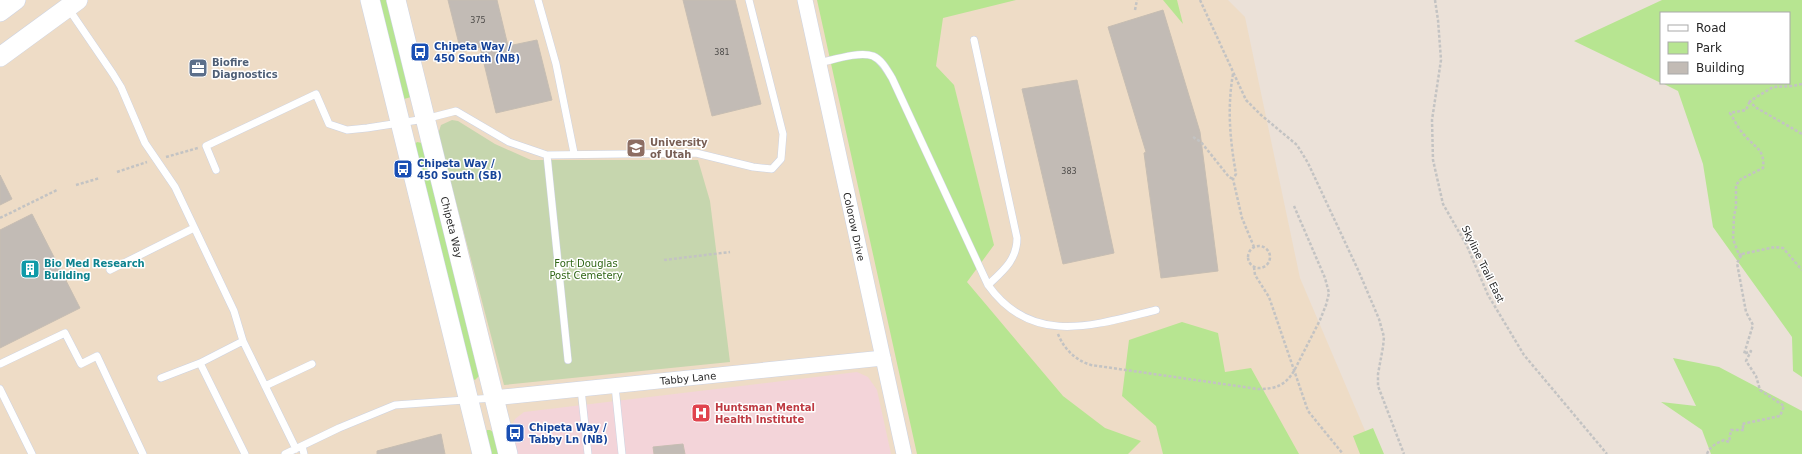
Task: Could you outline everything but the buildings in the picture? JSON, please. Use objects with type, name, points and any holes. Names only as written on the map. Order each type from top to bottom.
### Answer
[{"type":"street","points":[[0,12],[16,0]]},
{"type":"street","points":[[370,0],[482,454]]},
{"type":"street","name":"Chipeta Way","points":[[396,0],[508,454]]},
{"type":"street","name":"Colorow Drive","points":[[805,0],[904,454]]},
{"type":"street","points":[[0,57],[73,4]]},
{"type":"street","name":"Tabby Lane","points":[[493,398],[883,358]]},
{"type":"lane","points":[[538,0],[556,64],[574,153]]},
{"type":"lane","points":[[216,170],[206,146],[316,94],[329,124],[348,130],[425,119],[456,111],[509,142],[547,155],[574,153],[696,153],[753,167],[772,169],[781,159],[784,134],[749,0]]},
{"type":"lane","points":[[73,4],[121,87],[145,143],[175,187],[234,311],[243,341],[265,386],[304,454]]},
{"type":"lane","points":[[974,40],[1017,238],[1016,252],[1013,260],[988,285]]},
{"type":"lane","points":[[819,63],[848,56],[866,55],[873,56],[884,65],[892,78],[988,285],[996,296],[1023,316],[1037,322],[1055,326],[1092,326],[1156,310]]},
{"type":"lane","points":[[547,155],[568,360]]},
{"type":"lane","points":[[110,270],[194,228]]},
{"type":"lane","points":[[0,364],[65,333],[81,364],[97,356],[143,454]]},
{"type":"lane","points":[[161,378],[200,363],[243,341]]},
{"type":"lane","points":[[200,363],[245,454]]},
{"type":"lane","points":[[265,386],[312,364]]},
{"type":"lane","points":[[615,386],[622,454]]},
{"type":"lane","points":[[0,389],[32,454]]},
{"type":"lane","points":[[581,389],[588,454]]},
{"type":"lane","points":[[285,454],[339,428],[395,405],[493,398]]},
{"type":"path","points":[[1135,10],[1137,0]]},
{"type":"path","points":[[1200,0],[1246,100],[1261,115],[1291,139],[1301,151],[1308,162],[1360,272],[1382,329],[1384,347],[1378,374],[1378,386],[1404,454]]},
{"type":"path","name":"Skyline Trail East","points":[[1435,0],[1441,60],[1432,120],[1433,160],[1443,204],[1467,246],[1488,295],[1524,355],[1607,454]]},
{"type":"path","points":[[1233,73],[1229,97],[1229,124],[1236,174],[1234,180],[1242,218],[1254,247]]},
{"type":"path","points":[[1802,84],[1773,87],[1750,100],[1746,110],[1730,113],[1746,137],[1759,148],[1764,163],[1763,168],[1741,179],[1736,185],[1736,207],[1733,239],[1739,255],[1775,247],[1783,248],[1802,270]]},
{"type":"path","points":[[1750,100],[1755,106],[1802,134]]},
{"type":"path","points":[[1193,137],[1201,142],[1229,177],[1234,180]]},
{"type":"path","points":[[166,157],[206,146]]},
{"type":"path","points":[[117,172],[146,162]]},
{"type":"path","points":[[76,185],[100,178]]},
{"type":"path","points":[[0,218],[57,190]]},
{"type":"path","points":[[1055,326],[1061,343],[1066,349],[1079,359],[1091,364],[1258,389],[1274,389],[1280,387],[1290,378],[1294,371],[1320,320],[1329,292],[1325,278],[1294,206]]},
{"type":"path","points":[[1254,247],[1248,258],[1254,267],[1255,275],[1269,297],[1308,411],[1342,454]]},
{"type":"path","points":[[1254,247],[1265,248],[1268,251],[1270,258],[1264,267],[1254,267]]},
{"type":"path","points":[[664,260],[730,252]]},
{"type":"path","points":[[1707,454],[1710,447],[1724,440],[1729,442],[1732,430],[1744,430],[1742,424],[1780,416],[1784,406],[1760,390],[1756,376],[1746,361],[1751,351],[1744,354],[1745,346],[1753,325],[1746,312],[1737,263],[1742,254]]},
{"type":"shaded area","name":"University of Utah","points":[[0,0],[1228,0],[1245,17],[1300,278],[1375,454],[0,454]]},
{"type":"shaded area","name":"Huntsman Mental Health Institute","points":[[857,372],[868,377],[877,390],[891,454],[515,454],[511,428],[515,419],[524,412]]},
{"type":"green space","points":[[379,0],[387,0],[411,97],[404,99],[403,97]]},
{"type":"green space","points":[[817,0],[1016,0],[943,18],[936,66],[954,85],[994,245],[967,282],[1063,396],[1105,428],[1141,441],[1128,454],[917,454]]},
{"type":"green space","points":[[1163,0],[1177,0],[1183,24]]},
{"type":"green space","points":[[1662,0],[1802,0],[1802,377],[1793,371],[1792,337],[1713,227],[1703,164],[1678,91],[1664,84],[1790,84],[1790,12],[1660,12],[1660,83],[1574,41]]},
{"type":"green space","name":"Fort Douglas Post Cemetery","points":[[452,120],[458,121],[495,144],[531,160],[698,160],[710,201],[730,362],[504,385],[438,134],[441,125]]},
{"type":"green space","points":[[417,142],[422,143],[479,376],[475,380],[473,379],[415,144]]},
{"type":"green space","points":[[1182,322],[1218,333],[1225,372],[1251,368],[1299,454],[1163,454],[1156,426],[1122,396],[1129,340]]},
{"type":"green space","points":[[1673,358],[1719,367],[1802,411],[1802,454],[1711,454],[1702,430],[1661,402],[1696,406]]},
{"type":"green space","points":[[1373,428],[1384,454],[1360,454],[1353,436]]},
{"type":"green space","points":[[487,430],[493,432],[499,454],[490,454],[486,432]]},
{"type":"place","name":"Chipeta Way / 450 South (NB)","points":[[420,52]]},
{"type":"place","name":"Biofire Diagnostics","points":[[198,68]]},
{"type":"place","name":"University of Utah","points":[[636,148]]},
{"type":"place","name":"Chipeta Way / 450 South (SB)","points":[[403,169]]},
{"type":"place","name":"Bio Med Research Building","points":[[30,269]]},
{"type":"place","name":"Huntsman Mental Health Institute","points":[[701,413]]},
{"type":"place","name":"Chipeta Way / Tabby Ln (NB)","points":[[515,433]]}]
